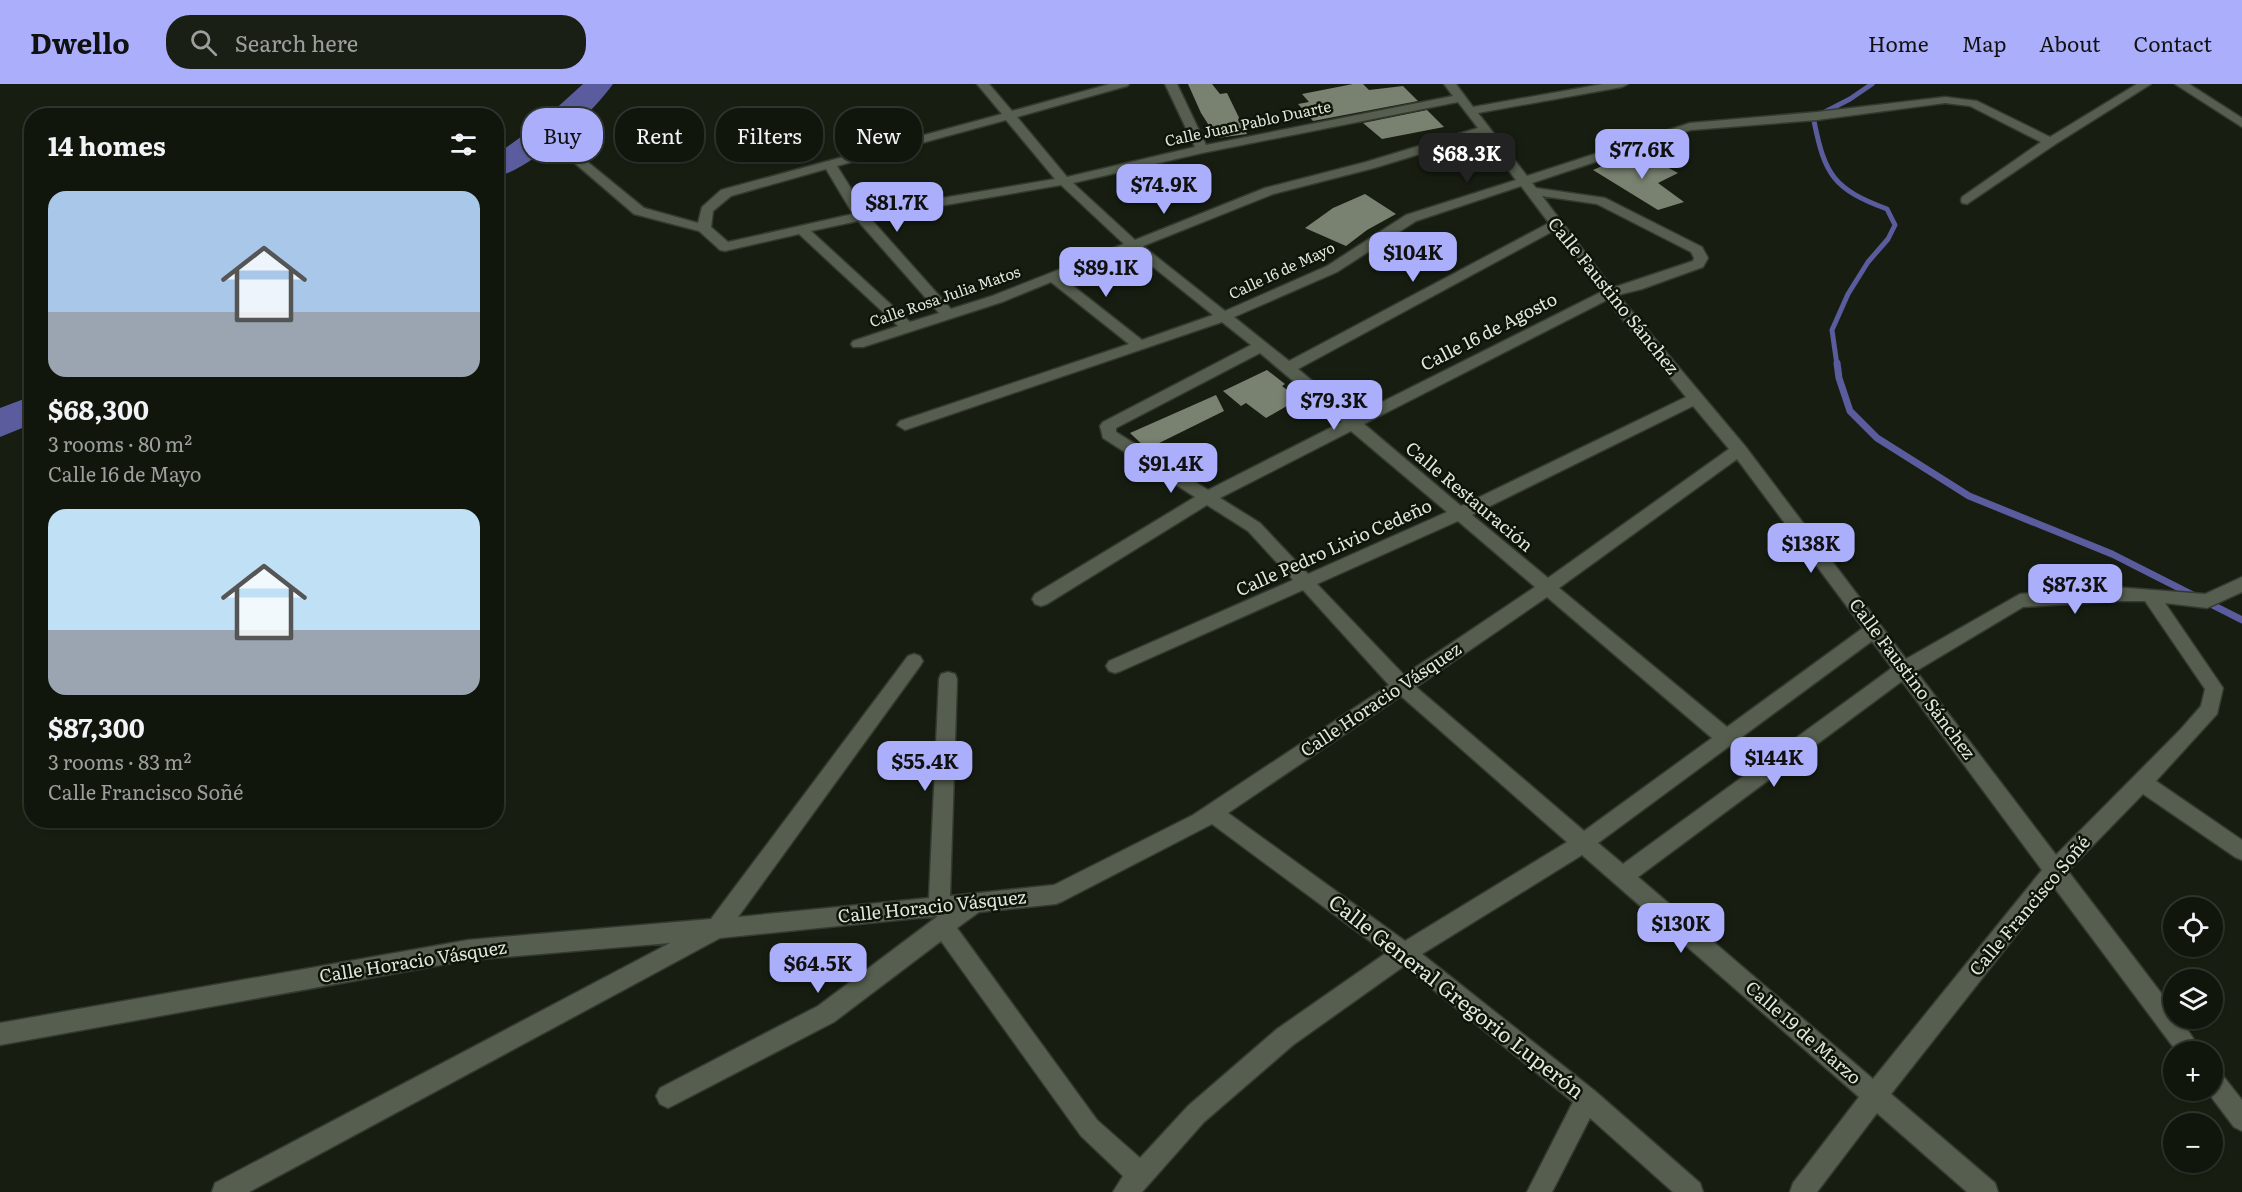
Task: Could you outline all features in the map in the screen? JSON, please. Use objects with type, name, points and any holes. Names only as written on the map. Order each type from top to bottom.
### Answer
[{"type":"street","name":"Calle Restauración","points":[[983,84],[1064,181],[1132,244],[1261,346],[1726,738]]},
{"type":"street","points":[[580,162],[639,212],[704,228],[707,210],[726,193],[1123,84]]},
{"type":"street","points":[[1171,84],[1202,149]]},
{"type":"street","name":"Calle Juan Pablo Duarte","points":[[704,228],[725,247],[861,216],[1064,181],[1202,149],[1460,98],[1622,84]]},
{"type":"street","points":[[1967,200],[2050,142],[2145,84]]},
{"type":"street","points":[[2181,84],[2242,123]]},
{"type":"street","name":"Calle Faustino Sánchez","points":[[1460,98],[1555,225],[1739,450],[2183,1041]]},
{"type":"street","name":"Calle 16 de Mayo","points":[[905,425],[1223,317],[1332,269],[1411,218],[1528,186],[1689,127],[1817,116],[1945,100],[1973,104],[2050,142]]},
{"type":"street","name":"Calle Rosa Julia Matos","points":[[858,344],[997,299],[1269,191],[1370,165],[1485,130]]},
{"type":"street","points":[[829,165],[861,216],[948,315]]},
{"type":"street","name":"Calle 16 de Agosto","points":[[1041,598],[1208,497],[1609,293],[1688,268],[1698,264],[1701,258],[1697,250],[1600,201],[1528,186]]},
{"type":"street","points":[[1286,369],[1555,225]]},
{"type":"street","points":[[801,230],[908,328]]},
{"type":"street","points":[[1053,276],[1138,345]]},
{"type":"street","name":"Calle 19 de Marzo","points":[[1261,346],[1108,426],[1109,434],[1254,527],[1402,686],[1986,1192]]},
{"type":"street","name":"Calle Pedro Livio Cedeño","points":[[1115,666],[1460,514],[1696,398]]},
{"type":"street","name":"Calle Horacio Vásquez","points":[[0,1034],[468,950],[717,929],[941,916],[975,903],[1056,894],[1200,821],[1547,587],[1739,450]]},
{"type":"street","points":[[1622,877],[1905,669],[2020,601],[2114,594],[2150,594],[2207,600],[2242,584]]},
{"type":"street","name":"Calle Francisco Soñé","points":[[1802,1192],[1875,1096],[2055,870],[2187,736],[2210,709],[2214,688],[2150,594]]},
{"type":"street","points":[[1125,1192],[1196,1114],[1285,1037],[1404,953],[1583,843],[1875,629]]},
{"type":"street","points":[[224,1192],[250,1186],[717,929],[914,662]]},
{"type":"street","points":[[948,679],[941,916],[1089,1128],[1141,1175]]},
{"type":"street","points":[[2142,782],[2242,851]]},
{"type":"street","name":"Calle General Gregorio Luperón","points":[[1212,813],[1404,953],[1587,1099],[1691,1192]]},
{"type":"street","points":[[668,1096],[826,1014],[941,916]]},
{"type":"street","points":[[2223,1094],[2242,1119]]},
{"type":"street","points":[[1539,1192],[1587,1099]]},
{"type":"building","points":[[1188,84],[1212,84],[1220,94],[1227,93],[1247,134],[1217,138],[1201,113]]},
{"type":"building","points":[[1363,84],[1369,90],[1403,86],[1418,101],[1313,121],[1298,104],[1309,102],[1302,94]]},
{"type":"building","points":[[1427,110],[1444,127],[1382,139],[1363,123]]},
{"type":"building","points":[[1641,153],[1678,173],[1658,183],[1684,202],[1658,210],[1593,170],[1618,159],[1623,162]]},
{"type":"building","points":[[1365,194],[1396,214],[1367,230],[1346,246],[1305,228],[1333,208]]},
{"type":"building","points":[[1267,370],[1299,399],[1266,418],[1246,403],[1241,406],[1223,391]]},
{"type":"building","points":[[1216,395],[1224,411],[1147,449],[1130,433]]},
{"type":"waterway","points":[[504,164],[538,140],[599,84]]},
{"type":"waterway","points":[[1837,365],[1832,330],[1848,294],[1868,262],[1888,239],[1895,225],[1887,209],[1855,195],[1835,178],[1823,155],[1814,121],[1817,116],[1850,99],[1872,84]]},
{"type":"waterway","points":[[1837,363],[1839,378],[1850,411],[1877,438],[1969,496],[2112,554],[2242,620]]},
{"type":"waterway","points":[[0,424],[24,412]]}]
